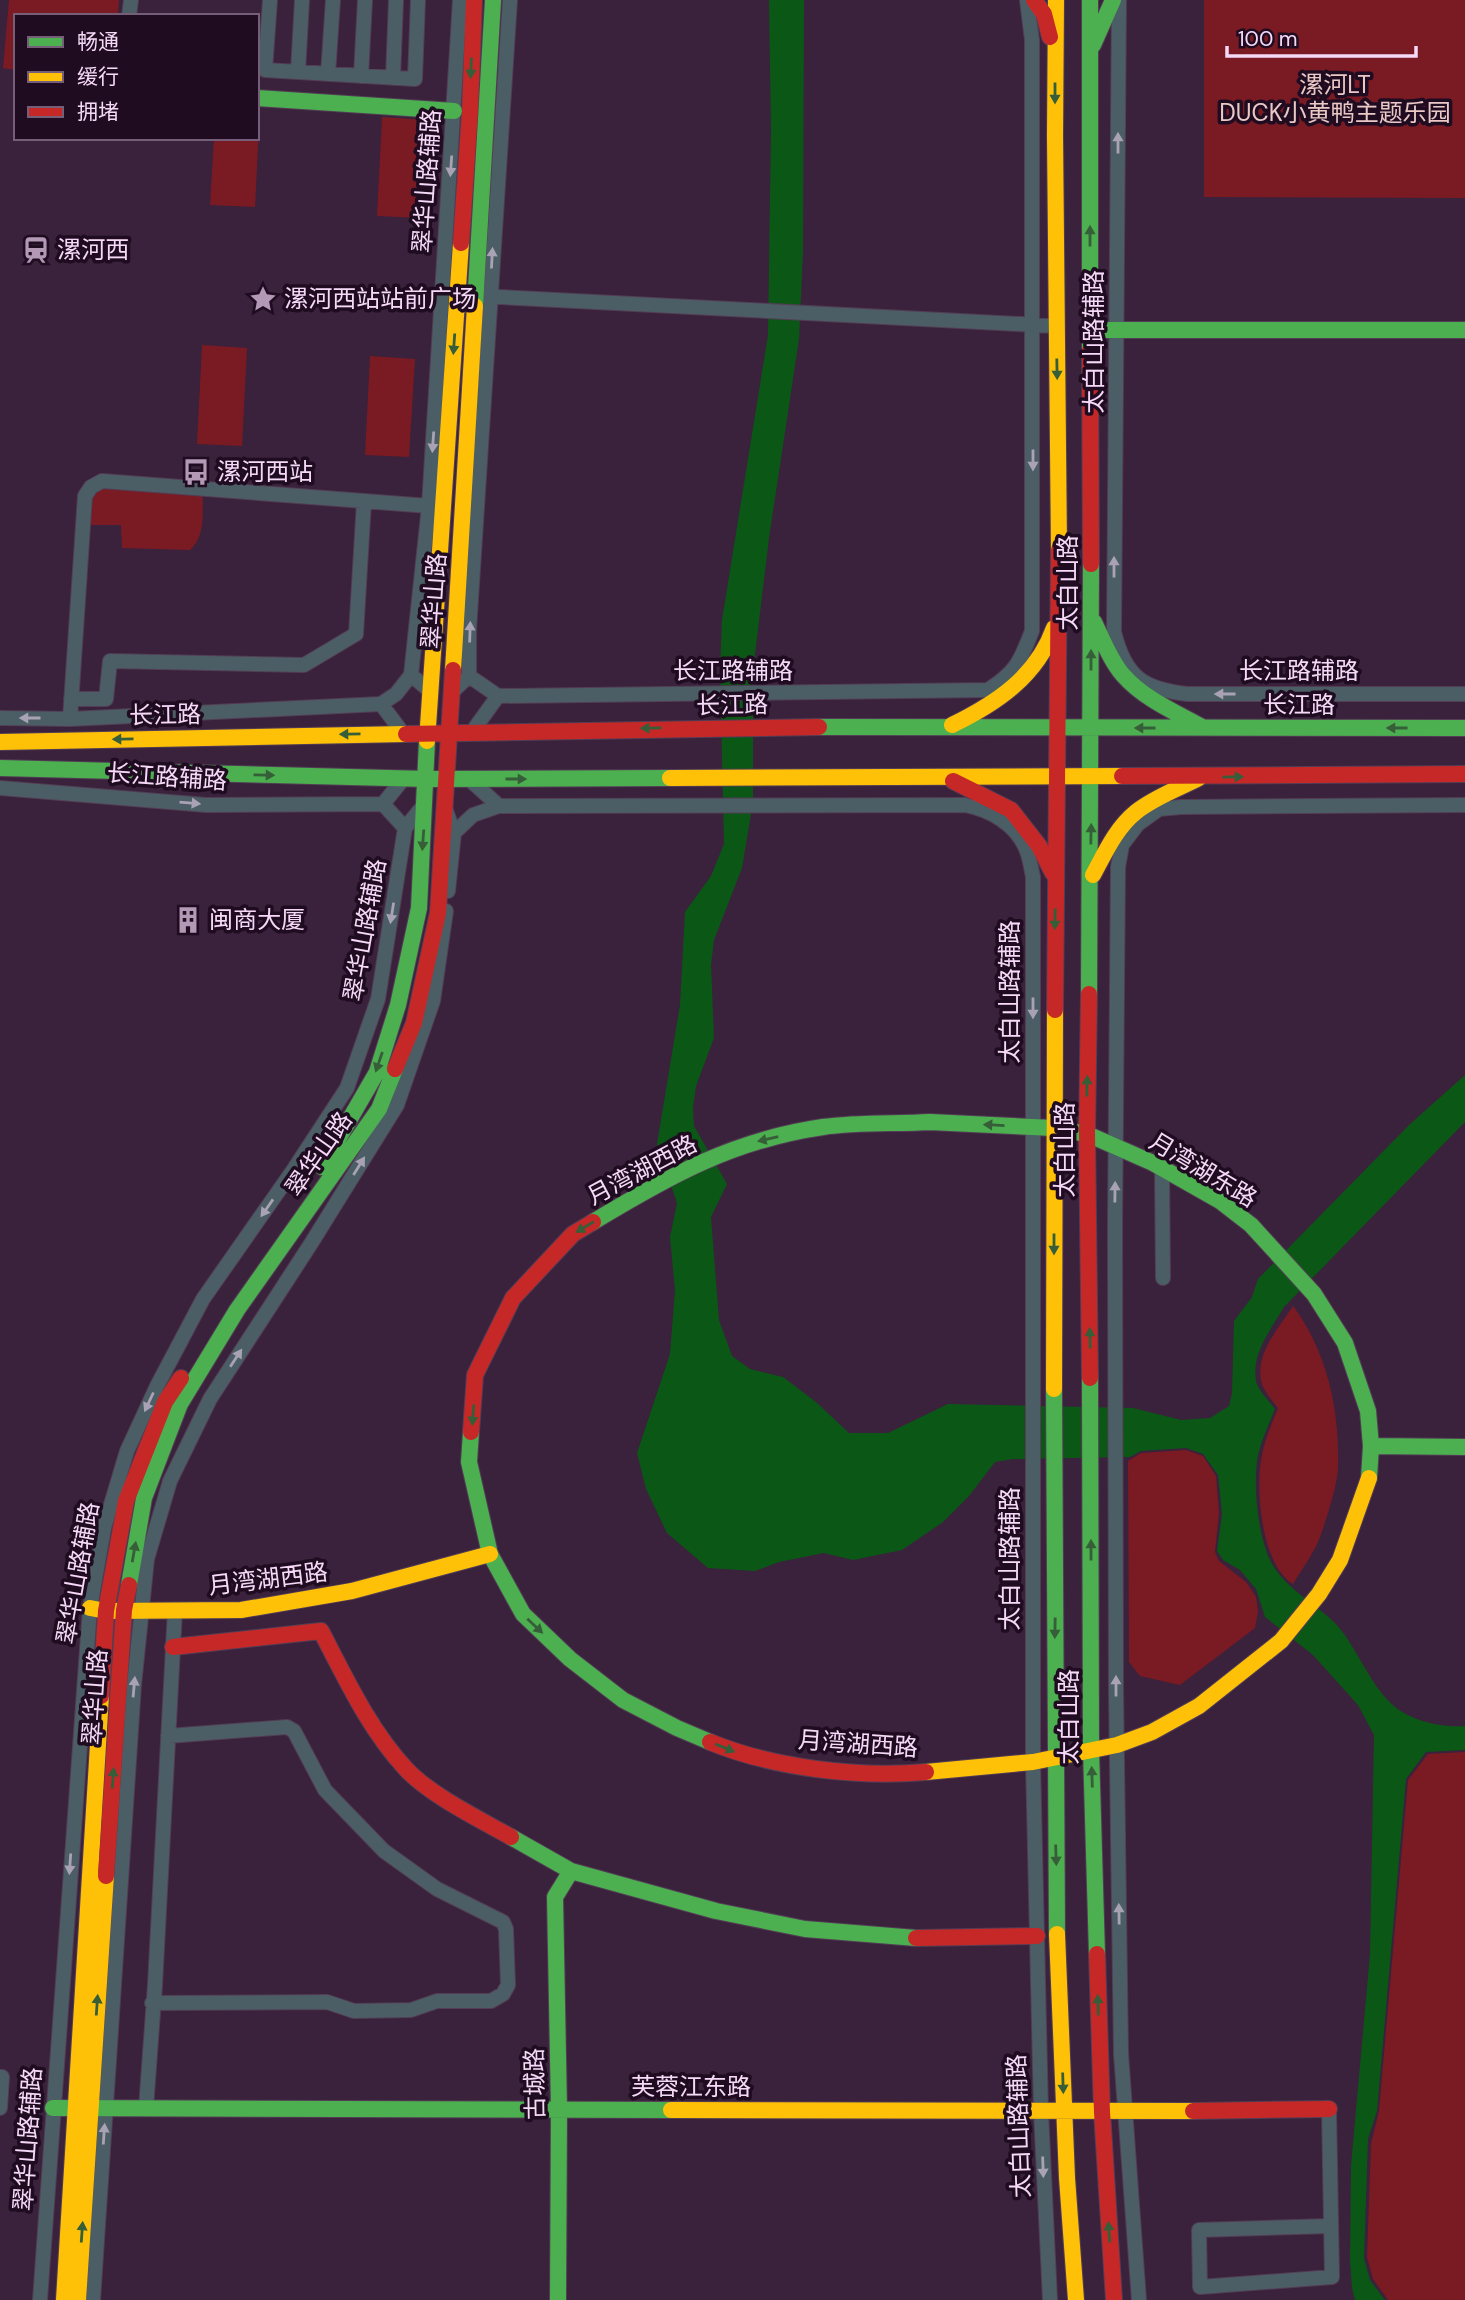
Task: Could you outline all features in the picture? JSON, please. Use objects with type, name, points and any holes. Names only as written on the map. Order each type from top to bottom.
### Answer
[{"type":"main road","name":"翠华山路","points":[[64,2300],[90,2108],[98,1610],[126,1501],[165,1402],[227,1305],[334,1150],[377,1072],[398,1005],[419,908],[427,779],[427,732],[470,112],[474,0]]},
{"type":"main road","name":"翠华山路","points":[[78,2300],[124,1610],[144,1498],[180,1404],[237,1310],[379,1109],[414,1023],[438,913],[451,693],[483,296],[493,0]]},
{"type":"main road","points":[[1034,0],[1044,14],[1055,52]]},
{"type":"main road","name":"太白山路","points":[[1056,0],[1058,617],[1053,1128],[1054,1758],[1064,2111],[1076,2300]]},
{"type":"main road","name":"太白山路","points":[[1090,0],[1091,879],[1087,1134],[1091,1406],[1091,1750],[1102,2112],[1114,2300]]},
{"type":"main road","points":[[1090,52],[1113,0]]},
{"type":"main road","points":[[259,98],[454,111]]},
{"type":"main road","points":[[1090,330],[1465,330]]},
{"type":"main road","points":[[1091,616],[1112,659],[1124,676],[1138,688],[1202,728]]},
{"type":"main road","points":[[947,727],[981,712],[1021,679],[1044,653],[1058,617]]},
{"type":"main road","name":"长江路","points":[[0,742],[719,727],[1465,728]]},
{"type":"main road","points":[[0,768],[427,779],[1465,774]]},
{"type":"main road","points":[[1091,879],[1109,846],[1137,811],[1200,777]]},
{"type":"main road","points":[[946,778],[1011,810],[1039,846],[1056,878]]},
{"type":"main road","name":"月湾湖西路","points":[[1087,1134],[1053,1128],[930,1122],[824,1127],[722,1153],[664,1179],[573,1234],[513,1298],[475,1374],[469,1462],[489,1554],[523,1614],[570,1659],[623,1700],[677,1728],[734,1752],[817,1769],[901,1774],[1033,1762],[1091,1750]]},
{"type":"main road","name":"月湾湖东路","points":[[1087,1134],[1162,1168],[1220,1201],[1274,1247],[1314,1294],[1345,1343],[1368,1411],[1371,1446],[1370,1475],[1340,1560],[1319,1594],[1281,1641],[1199,1706],[1152,1732],[1117,1745],[1091,1750]]},
{"type":"main road","points":[[1371,1446],[1465,1447]]},
{"type":"main road","name":"月湾湖西路","points":[[98,1610],[241,1610],[339,1593],[421,1574],[489,1554]]},
{"type":"main road","points":[[173,1647],[321,1631],[366,1717],[407,1772],[450,1803],[571,1871],[716,1911],[805,1929],[933,1939],[1037,1936]]},
{"type":"main road","name":"古城路","points":[[558,2300],[559,2109],[555,1897],[571,1871]]},
{"type":"main road","name":"芙蓉江东路","points":[[53,2108],[1041,2112],[1329,2109]]},
{"type":"street","points":[[270,0],[265,69],[415,79],[418,0]]},
{"type":"street","points":[[298,72],[302,0]]},
{"type":"street","points":[[328,74],[333,0]]},
{"type":"street","points":[[361,76],[365,0]]},
{"type":"street","points":[[393,78],[396,0]]},
{"type":"street","name":"翠华山路辅路","points":[[411,675],[429,506],[460,0]]},
{"type":"street","points":[[451,693],[469,676],[483,296],[510,0]]},
{"type":"street","points":[[1027,0],[1032,40],[1034,325]]},
{"type":"street","name":"太白山路辅路","points":[[1119,0],[1114,632],[1119,654],[1136,678]]},
{"type":"street","points":[[483,296],[1057,326]]},
{"type":"street","name":"长江路辅路","points":[[498,696],[988,690],[1010,676],[1022,657],[1032,631],[1034,325]]},
{"type":"street","points":[[70,719],[85,496],[91,487],[103,481],[429,506]]},
{"type":"street","points":[[71,699],[106,699],[110,661],[304,665],[356,634],[364,502]]},
{"type":"street","points":[[0,718],[70,719],[381,704],[396,694],[411,675],[430,691]]},
{"type":"street","points":[[469,676],[498,696],[472,732]]},
{"type":"street","name":"长江路辅路","points":[[1136,678],[1162,691],[1187,694],[1465,694]]},
{"type":"street","points":[[381,704],[402,732]]},
{"type":"street","points":[[404,778],[383,804],[405,828]]},
{"type":"street","points":[[454,833],[472,815],[499,806],[469,779]]},
{"type":"street","name":"长江路辅路","points":[[0,788],[206,805],[383,804]]},
{"type":"street","name":"翠华山路辅路","points":[[40,2300],[53,2108],[104,1528],[127,1451],[157,1386],[203,1299],[347,1088],[378,999],[405,828],[425,804]]},
{"type":"street","name":"太白山路辅路","points":[[499,806],[965,805],[983,808],[1008,824],[1026,848],[1033,877],[1033,1762],[1041,2112],[1050,2300]]},
{"type":"street","points":[[1139,2300],[1121,2054],[1117,1745],[1116,1146],[1118,867],[1122,845],[1138,824],[1159,809],[1465,805]]},
{"type":"street","points":[[93,2300],[90,2108],[147,1559],[170,1481],[210,1399],[397,1105],[433,1001],[444,934],[454,833],[445,808]]},
{"type":"street","points":[[1162,1168],[1163,1278]]},
{"type":"street","points":[[146,2108],[175,1610]]},
{"type":"street","points":[[152,2003],[327,2002],[354,2011],[411,2010],[438,2001],[491,2001],[503,1994],[508,1985],[506,1928],[503,1922],[438,1889],[384,1852],[325,1790],[294,1731],[287,1727],[168,1736]]},
{"type":"street","points":[[0,2077],[0,2108]]},
{"type":"street","points":[[1329,2109],[1332,2277],[1200,2287],[1199,2230],[1331,2226]]},
{"type":"green space","points":[[9,0],[119,0],[118,14],[14,14],[14,70],[3,68]]},
{"type":"green space","name":"漯河LT DUCK小黄鸭主题乐园","points":[[1204,0],[1465,0],[1465,198],[1204,197]]},
{"type":"green space","points":[[382,117],[426,120],[421,218],[377,216]]},
{"type":"green space","points":[[214,140],[258,140],[255,207],[210,205]]},
{"type":"green space","points":[[202,345],[247,348],[242,446],[197,444]]},
{"type":"green space","points":[[370,356],[415,359],[409,457],[365,455]]},
{"type":"green space","points":[[101,486],[203,492],[199,538],[190,550],[122,548],[121,525],[89,525],[90,498]]},
{"type":"green space","points":[[1293,1306],[1315,1343],[1329,1384],[1337,1426],[1338,1469],[1320,1537],[1293,1584],[1282,1574],[1267,1544],[1259,1486],[1263,1449],[1278,1408],[1262,1383],[1260,1370],[1265,1350]]},
{"type":"green space","points":[[1186,1450],[1203,1456],[1216,1476],[1219,1513],[1215,1552],[1219,1561],[1246,1582],[1256,1597],[1258,1612],[1255,1628],[1180,1685],[1140,1676],[1129,1662],[1128,1461],[1141,1453]]},
{"type":"green space","points":[[1465,1752],[1465,2300],[1388,2300],[1373,2279],[1367,2257],[1371,2144],[1379,2111],[1408,1780],[1428,1754]]},
{"type":"shaded area","points":[[769,0],[804,0],[803,252],[799,339],[769,538],[753,671],[753,802],[742,868],[714,940],[711,965],[714,1038],[696,1086],[693,1108],[694,1126],[727,1184],[711,1217],[719,1320],[732,1356],[750,1369],[783,1377],[816,1402],[849,1433],[888,1433],[948,1404],[1133,1408],[1181,1420],[1210,1418],[1229,1406],[1232,1393],[1234,1321],[1252,1297],[1258,1279],[1409,1125],[1465,1075],[1465,1122],[1284,1307],[1263,1342],[1255,1371],[1259,1388],[1275,1409],[1260,1449],[1256,1478],[1260,1528],[1271,1562],[1286,1582],[1326,1614],[1343,1632],[1378,1688],[1394,1706],[1409,1716],[1428,1722],[1465,1726],[1465,1750],[1426,1752],[1406,1779],[1377,2111],[1368,2139],[1364,2258],[1370,2280],[1385,2300],[1355,2300],[1350,2260],[1351,2166],[1370,1954],[1374,1735],[1358,1705],[1313,1655],[1265,1617],[1256,1589],[1240,1570],[1223,1560],[1217,1551],[1222,1514],[1218,1475],[1203,1454],[1186,1448],[1141,1451],[1130,1457],[1013,1459],[995,1462],[969,1496],[943,1522],[902,1550],[853,1560],[824,1553],[779,1562],[755,1571],[708,1568],[667,1533],[646,1489],[637,1453],[670,1354],[675,1290],[670,1237],[677,1203],[657,1144],[680,1005],[685,912],[711,876],[724,844],[720,670],[722,620],[768,335],[771,130]]},
{"type":"traffic: fast","points":[[475,306],[493,0]]},
{"type":"traffic: fast","points":[[1090,0],[1090,351]]},
{"type":"traffic: fast","points":[[1093,45],[1113,0]]},
{"type":"traffic: fast","points":[[259,98],[454,111]]},
{"type":"traffic: fast","points":[[1090,330],[1465,330]]},
{"type":"traffic: fast","points":[[1089,994],[1091,564]]},
{"type":"traffic: fast","points":[[1094,622],[1114,663],[1131,684],[1202,727]]},
{"type":"traffic: fast","points":[[819,727],[1465,728]]},
{"type":"traffic: fast","points":[[322,1167],[377,1072],[398,1005],[419,908],[427,741]]},
{"type":"traffic: fast","points":[[0,768],[427,779],[670,778]]},
{"type":"traffic: fast","points":[[129,1585],[144,1498],[180,1404],[237,1310],[379,1109],[395,1069]]},
{"type":"traffic: fast","points":[[930,1122],[1053,1128],[1087,1134],[1153,1163],[1220,1201],[1251,1225],[1314,1294],[1345,1343],[1368,1411],[1371,1446],[1369,1478]]},
{"type":"traffic: fast","points":[[593,1222],[675,1175],[760,1141],[836,1125],[930,1122]]},
{"type":"traffic: fast","points":[[1090,1378],[1091,1750],[1097,1954]]},
{"type":"traffic: fast","points":[[1054,1389],[1057,1934]]},
{"type":"traffic: fast","points":[[471,1432],[469,1462],[490,1554],[523,1614],[570,1659],[623,1700],[710,1742]]},
{"type":"traffic: fast","points":[[1371,1446],[1465,1447]]},
{"type":"traffic: fast","points":[[511,1837],[571,1871],[716,1911],[805,1929],[916,1938]]},
{"type":"traffic: fast","points":[[558,2300],[559,2109],[555,1897],[571,1871]]},
{"type":"traffic: fast","points":[[53,2108],[671,2110]]},
{"type":"traffic: slow","points":[[1056,0],[1059,550]]},
{"type":"traffic: slow","points":[[427,741],[461,243]]},
{"type":"traffic: slow","points":[[453,670],[475,306]]},
{"type":"traffic: slow","points":[[952,725],[985,707],[1014,686],[1037,660],[1054,628]]},
{"type":"traffic: slow","points":[[0,742],[406,734]]},
{"type":"traffic: slow","points":[[670,778],[1122,776]]},
{"type":"traffic: slow","points":[[1093,875],[1129,818],[1151,802],[1199,778]]},
{"type":"traffic: slow","points":[[1054,1389],[1055,1010]]},
{"type":"traffic: slow","points":[[926,1772],[1033,1762],[1117,1745],[1152,1732],[1199,1706],[1281,1641],[1319,1594],[1340,1560],[1369,1478]]},
{"type":"traffic: slow","points":[[90,1608],[106,1611],[241,1610],[352,1591],[490,1554]]},
{"type":"traffic: slow","points":[[64,2300],[101,1696]]},
{"type":"traffic: slow","points":[[78,2300],[106,1876]]},
{"type":"traffic: slow","points":[[1057,1934],[1067,2178],[1076,2300]]},
{"type":"traffic: slow","points":[[671,2110],[1193,2111]]},
{"type":"traffic: jam","points":[[461,243],[474,0]]},
{"type":"traffic: jam","points":[[1034,0],[1044,14],[1050,37]]},
{"type":"traffic: jam","points":[[1090,351],[1091,564]]},
{"type":"traffic: jam","points":[[1055,1010],[1059,550]]},
{"type":"traffic: jam","points":[[395,1069],[414,1023],[438,913],[453,670]]},
{"type":"traffic: jam","points":[[406,734],[819,727]]},
{"type":"traffic: jam","points":[[1122,776],[1465,774]]},
{"type":"traffic: jam","points":[[953,781],[1011,810],[1039,846],[1053,873]]},
{"type":"traffic: jam","points":[[1089,994],[1087,1134],[1090,1378]]},
{"type":"traffic: jam","points":[[471,1432],[475,1375],[513,1298],[573,1234],[593,1222]]},
{"type":"traffic: jam","points":[[101,1696],[106,1611],[126,1501],[165,1402],[181,1378]]},
{"type":"traffic: jam","points":[[106,1876],[124,1610],[129,1585]]},
{"type":"traffic: jam","points":[[173,1647],[321,1631],[369,1720],[406,1769],[441,1797],[511,1837]]},
{"type":"traffic: jam","points":[[710,1742],[761,1758],[816,1769],[872,1774],[926,1772]]},
{"type":"traffic: jam","points":[[916,1938],[1037,1936]]},
{"type":"traffic: jam","points":[[1097,1954],[1102,2112],[1114,2300]]},
{"type":"traffic: jam","points":[[1193,2111],[1329,2109]]},
{"type":"place","name":"漯河西","points":[[36,250]]},
{"type":"place","name":"漯河西站站前广场","points":[[263,299]]},
{"type":"place","name":"漯河西站","points":[[196,472]]},
{"type":"place","name":"闽商大厦","points":[[188,920]]}]
